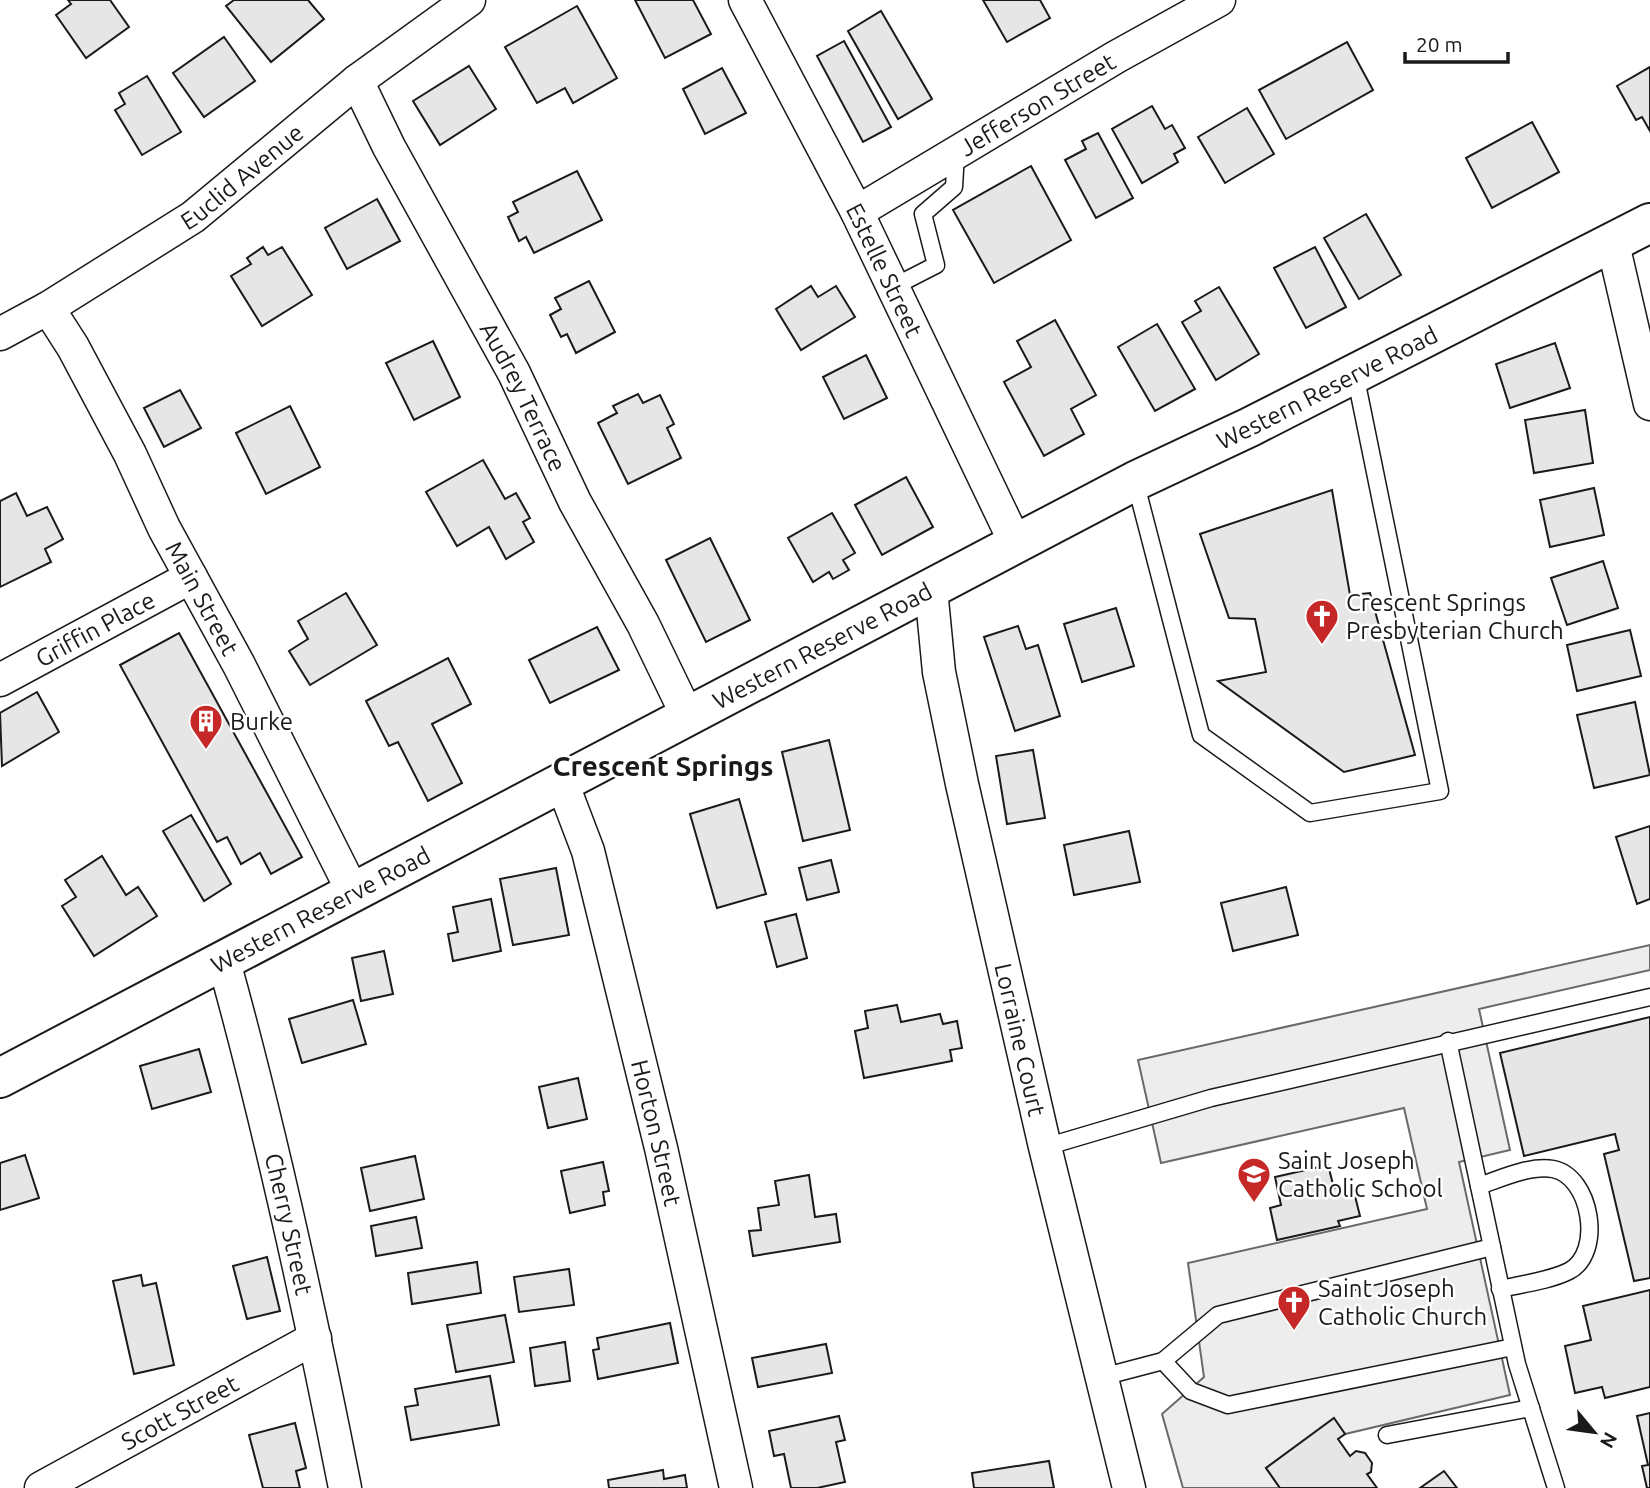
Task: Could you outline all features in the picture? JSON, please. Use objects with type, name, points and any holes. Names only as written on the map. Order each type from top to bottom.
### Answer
[{"type":"street","name":"Euclid Avenue","points":[[0,334],[48,309],[192,217],[357,81],[469,0]]},
{"type":"street","name":"Estelle Street","points":[[745,0],[857,212],[1016,544]]},
{"type":"street","name":"Jefferson Street","points":[[857,212],[956,150],[1219,0]]},
{"type":"street","name":"Audrey Terrace","points":[[357,81],[390,147],[514,373],[575,502],[643,624],[687,716]]},
{"type":"street","name":"Western Reserve Road","points":[[0,1078],[224,962],[561,780],[1135,481],[1354,374],[1650,223]]},
{"type":"street","points":[[1613,244],[1650,404]]},
{"type":"street","name":"Main Street","points":[[48,309],[73,347],[124,442],[354,892]]},
{"type":"street","name":"Griffin Place","points":[[0,680],[191,577]]},
{"type":"street","name":"Lorraine Court","points":[[931,589],[939,672],[962,785],[1045,1147],[1129,1488]]},
{"type":"street","name":"Horton Street","points":[[561,780],[588,852],[638,1054],[736,1488]]},
{"type":"street","name":"Cherry Street","points":[[224,962],[255,1072],[315,1338],[345,1488]]},
{"type":"street","name":"Scott Street","points":[[41,1488],[315,1338]]},
{"type":"lane","points":[[893,287],[936,265],[923,214],[954,187],[956,150]]},
{"type":"lane","points":[[1135,481],[1201,735],[1310,813],[1440,791],[1354,374]]},
{"type":"lane","points":[[1045,1147],[1211,1098],[1448,1041],[1650,997]]},
{"type":"lane","points":[[1448,1041],[1513,1347],[1556,1488]]},
{"type":"lane","points":[[1479,1186],[1522,1172],[1552,1170],[1570,1178],[1590,1214],[1588,1247],[1571,1270],[1500,1289]]},
{"type":"lane","points":[[1102,1377],[1163,1361],[1218,1315],[1492,1247]]},
{"type":"lane","points":[[1163,1361],[1191,1391],[1228,1405],[1513,1347]]},
{"type":"lane","points":[[1387,1435],[1531,1408]]},
{"type":"shaded area","points":[[1650,945],[1650,970],[1479,1009],[1510,1150],[1459,1162],[1510,1395],[1345,1434],[1334,1419],[1266,1468],[1280,1488],[1183,1488],[1162,1414],[1204,1377],[1188,1263],[1427,1209],[1404,1108],[1161,1163],[1138,1060]]},
{"type":"building","points":[[68,0],[110,0],[129,27],[86,58],[56,15],[71,4]]},
{"type":"building","points":[[234,0],[308,0],[324,19],[271,62],[226,6]]},
{"type":"building","points":[[635,0],[693,0],[711,34],[665,58]]},
{"type":"building","points":[[983,0],[1040,0],[1050,18],[1007,42]]},
{"type":"building","points":[[577,6],[617,78],[573,103],[565,88],[537,103],[505,47]]},
{"type":"building","points":[[881,11],[932,99],[898,119],[848,31]]},
{"type":"building","points":[[224,37],[255,81],[204,117],[173,73]]},
{"type":"building","points":[[844,41],[891,127],[863,142],[817,56]]},
{"type":"building","points":[[1347,42],[1373,90],[1286,139],[1259,90]]},
{"type":"building","points":[[469,66],[496,109],[440,145],[413,101]]},
{"type":"building","points":[[1650,67],[1650,131],[1642,117],[1636,120],[1617,86]]},
{"type":"building","points":[[722,68],[746,113],[705,134],[683,89]]},
{"type":"building","points":[[147,76],[181,132],[142,155],[115,110],[125,104],[119,93]]},
{"type":"building","points":[[1152,106],[1165,129],[1172,125],[1185,148],[1174,154],[1178,162],[1142,183],[1112,129]]},
{"type":"building","points":[[1247,108],[1274,154],[1225,183],[1198,137]]},
{"type":"building","points":[[1532,122],[1559,172],[1492,208],[1466,158]]},
{"type":"building","points":[[1098,133],[1133,198],[1096,218],[1065,160],[1086,149],[1082,141]]},
{"type":"building","points":[[1031,166],[1071,240],[994,283],[953,210]]},
{"type":"building","points":[[577,171],[602,220],[534,253],[526,237],[519,241],[508,217],[518,212],[513,202]]},
{"type":"building","points":[[377,199],[400,241],[347,269],[325,228]]},
{"type":"building","points":[[1366,214],[1401,275],[1359,299],[1324,238]]},
{"type":"building","points":[[263,247],[268,255],[282,247],[312,295],[262,326],[231,276],[251,264],[247,258]]},
{"type":"building","points":[[1315,247],[1346,307],[1306,328],[1274,268]]},
{"type":"building","points":[[589,281],[615,332],[576,353],[567,334],[561,337],[550,315],[561,309],[555,298]]},
{"type":"building","points":[[811,286],[818,297],[836,286],[855,317],[801,350],[776,309]]},
{"type":"building","points":[[1219,287],[1259,354],[1216,380],[1182,322],[1201,311],[1195,301]]},
{"type":"building","points":[[1055,320],[1096,395],[1071,409],[1084,434],[1044,456],[1004,382],[1031,367],[1017,341]]},
{"type":"building","points":[[1157,324],[1195,389],[1155,411],[1118,347]]},
{"type":"building","points":[[433,341],[460,397],[414,420],[386,363]]},
{"type":"building","points":[[1555,343],[1570,388],[1510,408],[1496,364]]},
{"type":"building","points":[[866,355],[887,398],[844,419],[823,377]]},
{"type":"building","points":[[180,390],[201,428],[164,447],[144,408]]},
{"type":"building","points":[[638,394],[643,403],[660,395],[674,424],[667,428],[681,458],[628,484],[598,423],[617,413],[613,406]]},
{"type":"building","points":[[290,406],[320,467],[266,494],[236,433]]},
{"type":"building","points":[[1585,410],[1593,463],[1534,473],[1525,420]]},
{"type":"building","points":[[483,460],[505,499],[516,493],[530,518],[523,522],[534,542],[506,559],[489,527],[457,546],[426,492]]},
{"type":"building","points":[[906,477],[933,527],[882,555],[855,505]]},
{"type":"building","points":[[1594,488],[1604,535],[1550,547],[1540,500]]},
{"type":"building","name":"Crescent Springs Presbyterian Church","points":[[1332,490],[1350,595],[1370,593],[1415,755],[1344,772],[1218,681],[1266,672],[1255,619],[1229,618],[1200,534]]},
{"type":"building","points":[[16,493],[27,516],[47,507],[63,539],[45,549],[51,562],[0,587],[0,501]]},
{"type":"building","points":[[832,513],[855,553],[843,560],[849,570],[833,579],[829,572],[813,582],[788,538]]},
{"type":"building","points":[[710,538],[750,620],[706,642],[666,560]]},
{"type":"building","points":[[1603,561],[1618,608],[1567,625],[1551,578]]},
{"type":"building","points":[[346,593],[377,645],[310,685],[289,651],[308,639],[298,621]]},
{"type":"building","points":[[1116,608],[1134,666],[1082,682],[1064,624]]},
{"type":"building","points":[[1018,626],[1026,649],[1038,645],[1060,716],[1015,731],[984,637]]},
{"type":"building","points":[[597,627],[619,670],[550,703],[529,660]]},
{"type":"building","points":[[1630,630],[1641,676],[1577,691],[1567,645]]},
{"type":"building","name":"Burke","points":[[179,633],[302,857],[271,874],[260,853],[241,864],[227,837],[217,842],[120,665]]},
{"type":"building","points":[[448,658],[471,704],[432,724],[462,783],[428,801],[398,742],[389,746],[366,701]]},
{"type":"building","points":[[37,692],[59,732],[2,766],[0,713]]},
{"type":"building","points":[[1635,702],[1650,775],[1594,788],[1577,715]]},
{"type":"building","points":[[829,740],[850,830],[803,841],[782,752]]},
{"type":"building","points":[[1033,750],[1045,818],[1007,824],[996,756]]},
{"type":"building","points":[[739,799],[766,894],[717,908],[690,814]]},
{"type":"building","points":[[191,815],[231,884],[204,901],[163,831]]},
{"type":"building","points":[[1650,826],[1650,899],[1637,904],[1616,837]]},
{"type":"building","points":[[1129,831],[1140,882],[1074,895],[1064,845]]},
{"type":"building","points":[[102,856],[126,895],[138,887],[157,916],[94,956],[62,906],[76,897],[65,880]]},
{"type":"building","points":[[831,860],[839,892],[807,900],[799,868]]},
{"type":"building","points":[[556,868],[569,935],[513,945],[500,879]]},
{"type":"building","points":[[1286,887],[1298,935],[1233,951],[1221,903]]},
{"type":"building","points":[[491,899],[501,951],[453,961],[448,934],[458,932],[453,907]]},
{"type":"building","points":[[796,914],[807,958],[777,967],[765,922]]},
{"type":"building","points":[[384,951],[393,994],[361,1001],[352,958]]},
{"type":"building","points":[[353,1000],[366,1044],[302,1063],[289,1019]]},
{"type":"building","points":[[897,1005],[901,1022],[940,1014],[943,1024],[957,1021],[962,1048],[950,1050],[952,1061],[864,1078],[855,1031],[868,1028],[865,1011]]},
{"type":"building","points":[[1650,1017],[1650,1278],[1634,1281],[1604,1154],[1619,1150],[1615,1134],[1524,1156],[1500,1053]]},
{"type":"building","points":[[199,1049],[211,1092],[152,1109],[140,1066]]},
{"type":"building","points":[[578,1078],[587,1119],[548,1128],[539,1087]]},
{"type":"building","points":[[25,1155],[39,1198],[0,1210],[0,1163]]},
{"type":"building","points":[[415,1156],[424,1199],[370,1211],[361,1168]]},
{"type":"building","points":[[603,1162],[609,1191],[603,1192],[605,1205],[570,1213],[561,1171]]},
{"type":"building","points":[[1328,1165],[1334,1188],[1352,1184],[1360,1216],[1338,1221],[1340,1226],[1277,1240],[1270,1208],[1281,1205],[1275,1177]]},
{"type":"building","points":[[809,1175],[815,1217],[836,1214],[840,1242],[753,1256],[749,1231],[761,1230],[758,1208],[779,1205],[775,1181]]},
{"type":"building","points":[[416,1217],[422,1248],[376,1256],[371,1226]]},
{"type":"building","points":[[267,1257],[280,1311],[247,1319],[233,1266]]},
{"type":"building","points":[[477,1262],[481,1293],[412,1304],[408,1273]]},
{"type":"building","points":[[569,1269],[574,1305],[519,1312],[514,1277]]},
{"type":"building","points":[[141,1275],[143,1286],[156,1283],[174,1365],[134,1374],[113,1281]]},
{"type":"building","points":[[1650,1290],[1650,1387],[1605,1398],[1602,1387],[1575,1393],[1565,1346],[1591,1340],[1583,1306]]},
{"type":"building","points":[[505,1315],[514,1362],[456,1372],[447,1325]]},
{"type":"building","points":[[670,1323],[678,1363],[598,1379],[593,1350],[599,1349],[597,1338]]},
{"type":"building","points":[[565,1342],[570,1381],[535,1386],[530,1348]]},
{"type":"building","points":[[826,1344],[832,1373],[758,1387],[752,1358]]},
{"type":"building","points":[[490,1376],[499,1425],[411,1440],[405,1407],[418,1405],[415,1389]]},
{"type":"building","points":[[1650,1413],[1650,1488],[1647,1488],[1642,1466],[1648,1465],[1637,1416]]},
{"type":"building","points":[[839,1416],[845,1440],[836,1442],[845,1482],[817,1488],[791,1488],[784,1454],[774,1456],[769,1431]]},
{"type":"building","points":[[1334,1418],[1345,1434],[1338,1439],[1350,1456],[1356,1451],[1365,1453],[1372,1463],[1371,1472],[1367,1474],[1377,1488],[1280,1488],[1266,1468]]},
{"type":"building","points":[[295,1423],[306,1468],[296,1471],[300,1488],[263,1488],[249,1435]]},
{"type":"building","points":[[1049,1461],[1054,1488],[974,1488],[972,1473]]},
{"type":"building","points":[[663,1470],[664,1479],[685,1475],[687,1488],[609,1488],[608,1480]]},
{"type":"building","points":[[1444,1471],[1457,1488],[1420,1488]]},
{"type":"place","name":"Crescent Springs Presbyterian Church","points":[[1322,646]]},
{"type":"place","name":"Burke","points":[[206,751]]},
{"type":"place","name":"Saint Joseph Catholic School","points":[[1254,1204]]},
{"type":"place","name":"Saint Joseph Catholic Church","points":[[1294,1332]]},
{"type":"district","name":"Crescent Springs","points":[[663,765]]}]
